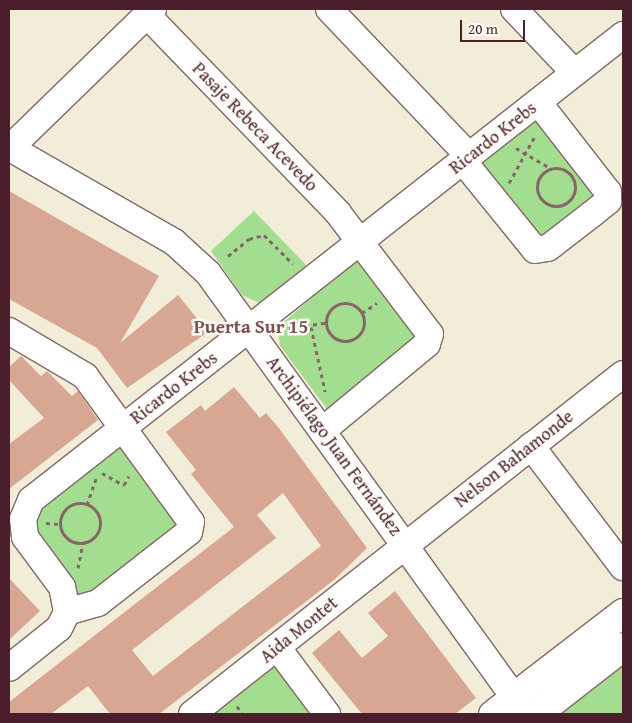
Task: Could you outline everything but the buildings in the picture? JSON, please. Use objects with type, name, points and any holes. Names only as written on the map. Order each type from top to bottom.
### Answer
[{"type":"street","points":[[329,9],[466,159],[497,204],[540,252],[608,201],[608,192],[543,108]]},
{"type":"street","points":[[514,9],[575,73]]},
{"type":"street","points":[[10,148],[150,12]]},
{"type":"street","name":"Pasaje Rebeca Acevedo","points":[[150,12],[361,241],[430,337],[322,431]]},
{"type":"street","name":"Ricardo Krebs","points":[[67,612],[65,591],[25,537],[16,518],[32,500],[494,136],[543,108],[575,73],[623,35]]},
{"type":"street","name":"Archipiélago Juan Fernández","points":[[10,148],[187,251],[249,329],[520,706]]},
{"type":"street","points":[[9,331],[86,376],[192,526],[98,603],[67,612],[59,628],[9,668]]},
{"type":"street","name":"Nelson Bahamonde","points":[[405,545],[623,374]]},
{"type":"street","points":[[531,446],[623,567]]},
{"type":"street","name":"Aida Montet","points":[[192,714],[405,545]]},
{"type":"street","points":[[492,714],[520,706],[623,613]]},
{"type":"street","points":[[277,647],[327,714]]},
{"type":"street","points":[[536,714],[623,647]]},
{"type":"path","points":[[497,204],[525,154],[543,108]]},
{"type":"path","points":[[494,136],[552,169],[566,172],[574,184],[573,196],[560,206],[544,202],[538,191],[542,176],[552,169]]},
{"type":"path","points":[[228,256],[250,239],[264,235],[300,272]]},
{"type":"path","points":[[282,329],[311,327],[326,322],[332,309],[343,303],[359,309],[364,322],[357,337],[345,341],[333,336],[326,322]]},
{"type":"path","points":[[311,327],[325,391]]},
{"type":"path","points":[[76,504],[92,508],[98,517],[96,534],[83,542],[67,538],[61,529],[63,513],[76,504]]},
{"type":"green space","points":[[539,118],[601,189],[543,244],[480,164]]},
{"type":"green space","points":[[254,211],[309,268],[259,303],[242,295],[211,251]]},
{"type":"green space","points":[[359,257],[422,333],[330,413],[280,346],[278,327]]},
{"type":"green space","points":[[122,445],[184,523],[93,601],[78,596],[72,581],[37,537],[35,512]]},
{"type":"green space","points":[[623,662],[623,714],[555,714]]},
{"type":"green space","points":[[276,665],[318,714],[209,714],[262,672]]},
{"type":"district","name":"Puerta Sur 15","points":[[251,327]]}]
